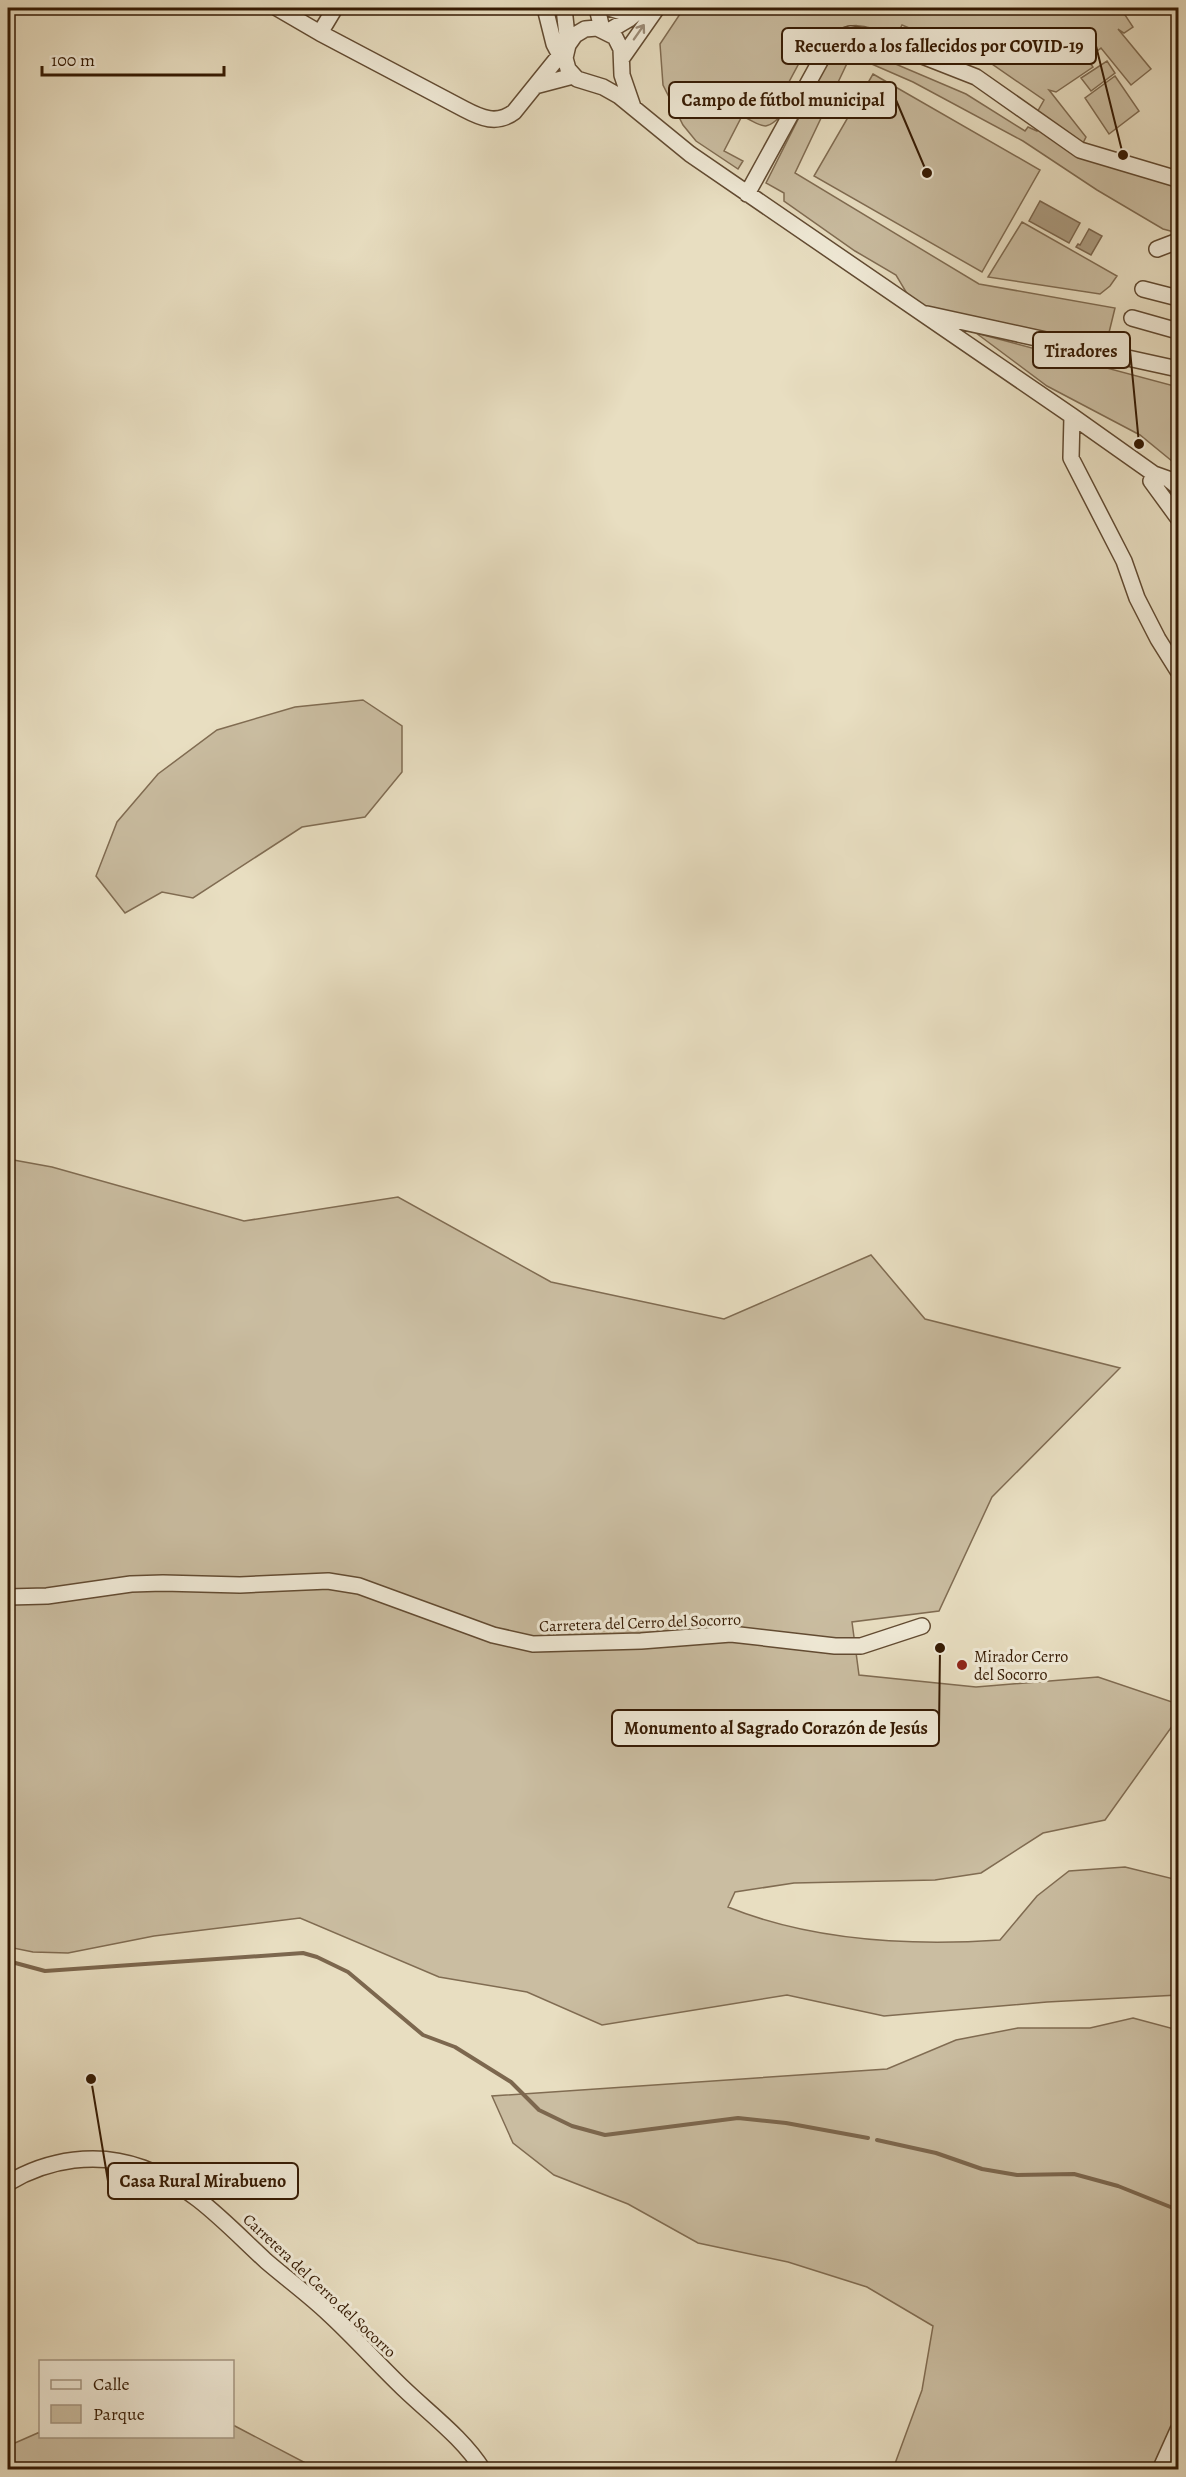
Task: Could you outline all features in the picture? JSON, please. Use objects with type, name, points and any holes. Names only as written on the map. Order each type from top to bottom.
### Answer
[{"type":"street","points":[[277,8],[484,119],[508,117],[522,104],[535,86],[567,60],[575,35],[585,29],[605,30],[629,19],[640,8]]},
{"type":"street","points":[[320,33],[335,8]]},
{"type":"street","points":[[545,8],[567,60],[581,82],[596,85],[619,96],[690,154],[747,194],[1154,474],[1168,479],[1179,488]]},
{"type":"street","points":[[564,8],[567,60]]},
{"type":"street","points":[[597,8],[605,30],[619,44],[622,75],[633,107]]},
{"type":"street","points":[[609,8],[622,12],[640,8]]},
{"type":"street","points":[[596,85],[611,78],[657,8]]},
{"type":"street","points":[[747,194],[829,45],[838,38],[850,34],[874,37],[976,77],[1080,150],[1174,178],[1179,175]]},
{"type":"street","points":[[535,86],[567,60]]},
{"type":"street","points":[[1157,249],[1179,241]]},
{"type":"street","points":[[1143,289],[1179,298]]},
{"type":"street","points":[[918,312],[1179,369]]},
{"type":"street","points":[[1132,318],[1179,331]]},
{"type":"street","points":[[1072,416],[1071,458],[1124,561],[1137,598],[1158,639],[1179,671]]},
{"type":"street","points":[[1154,474],[1151,481],[1179,518]]},
{"type":"street","name":"Carretera del Cerro del Socorro","points":[[8,1597],[47,1596],[142,1583],[240,1585],[337,1581],[359,1586],[493,1635],[533,1644],[641,1641],[731,1634],[835,1646],[861,1646],[922,1626]]},
{"type":"street","name":"Carretera del Cerro del Socorro","points":[[8,2183],[45,2166],[86,2159],[127,2163],[144,2168],[172,2182],[218,2215],[278,2271],[329,2314],[461,2444],[483,2469]]},
{"type":"street","points":[[1160,2469],[1179,2430]]},
{"type":"green space","points":[[684,8],[1134,8],[1125,15],[1133,27],[1124,33],[1118,29],[1151,69],[1131,85],[1101,48],[1091,56],[1082,47],[1080,49],[1093,67],[1056,92],[1049,90],[1086,137],[1080,149],[1178,175],[1178,233],[1163,229],[1097,190],[1023,141],[913,82],[851,55],[795,173],[979,284],[1115,308],[1104,353],[918,312],[896,275],[855,251],[784,201],[784,193],[766,183],[824,68],[840,47],[851,45],[966,94],[1025,131],[1028,127],[1037,131],[1042,125],[1035,116],[1044,100],[986,60],[902,25],[896,37],[875,29],[848,26],[830,34],[821,42],[812,39],[774,110],[783,114],[777,120],[764,126],[742,116],[724,151],[743,161],[738,169],[696,141],[683,125],[663,85],[660,44]]},
{"type":"green space","points":[[1107,61],[1115,73],[1091,91],[1081,78]]},
{"type":"green space","points":[[873,74],[1040,170],[982,272],[814,176]]},
{"type":"green space","points":[[1115,76],[1139,111],[1109,134],[1085,98]]},
{"type":"green space","points":[[1022,222],[1117,276],[1100,294],[988,277]]},
{"type":"green space","points":[[976,333],[1178,387],[1178,466],[1140,435],[1047,386]]},
{"type":"green space","points":[[363,700],[402,726],[402,772],[365,817],[302,827],[193,898],[162,892],[125,913],[96,876],[117,822],[158,774],[217,730],[295,707]]},
{"type":"green space","points":[[8,1159],[52,1167],[244,1221],[398,1197],[551,1282],[724,1319],[871,1255],[925,1319],[1120,1368],[992,1497],[939,1611],[852,1622],[859,1675],[976,1687],[1098,1677],[1178,1704],[1178,1718],[1105,1820],[1043,1833],[981,1873],[935,1880],[794,1883],[735,1892],[728,1907],[793,1927],[827,1934],[897,1941],[1000,1940],[1037,1896],[1069,1871],[1125,1867],[1178,1880],[1178,1995],[1047,2002],[884,2016],[787,1995],[602,2025],[527,1992],[439,1977],[300,1918],[154,1936],[68,1953],[33,1952],[8,1947]]},
{"type":"green space","points":[[1133,2018],[1178,2030],[1178,2469],[893,2469],[922,2390],[933,2326],[867,2287],[788,2262],[698,2243],[628,2204],[554,2175],[513,2143],[492,2096],[887,2069],[956,2040],[1018,2028],[1090,2028]]},
{"type":"green space","points":[[234,2426],[317,2469],[8,2469],[8,2446],[39,2432],[39,2438],[234,2438]]},
{"type":"shaded area","points":[[1040,201],[1080,223],[1069,243],[1029,221]]},
{"type":"shaded area","points":[[1089,229],[1102,236],[1091,255],[1076,247],[1080,245]]},
{"type":"waterway","points":[[8,1961],[45,1971],[303,1953],[348,1972],[423,2035],[455,2047],[511,2082],[539,2110],[572,2126],[605,2135],[738,2118],[786,2123],[868,2138]]},
{"type":"waterway","points":[[877,2140],[936,2153],[982,2169],[1017,2175],[1074,2174],[1118,2186],[1178,2210]]},
{"type":"place","name":"Recuerdo a los fallecidos por COVID-19","points":[[1123,155]]},
{"type":"place","name":"Campo de fútbol municipal","points":[[927,173]]},
{"type":"place","name":"Tiradores","points":[[1139,444]]},
{"type":"place","name":"Monumento al Sagrado Corazón de Jesús","points":[[940,1648]]},
{"type":"place","name":"Mirador Cerro del Socorro","points":[[962,1665]]},
{"type":"place","name":"Casa Rural Mirabueno","points":[[91,2079]]}]
